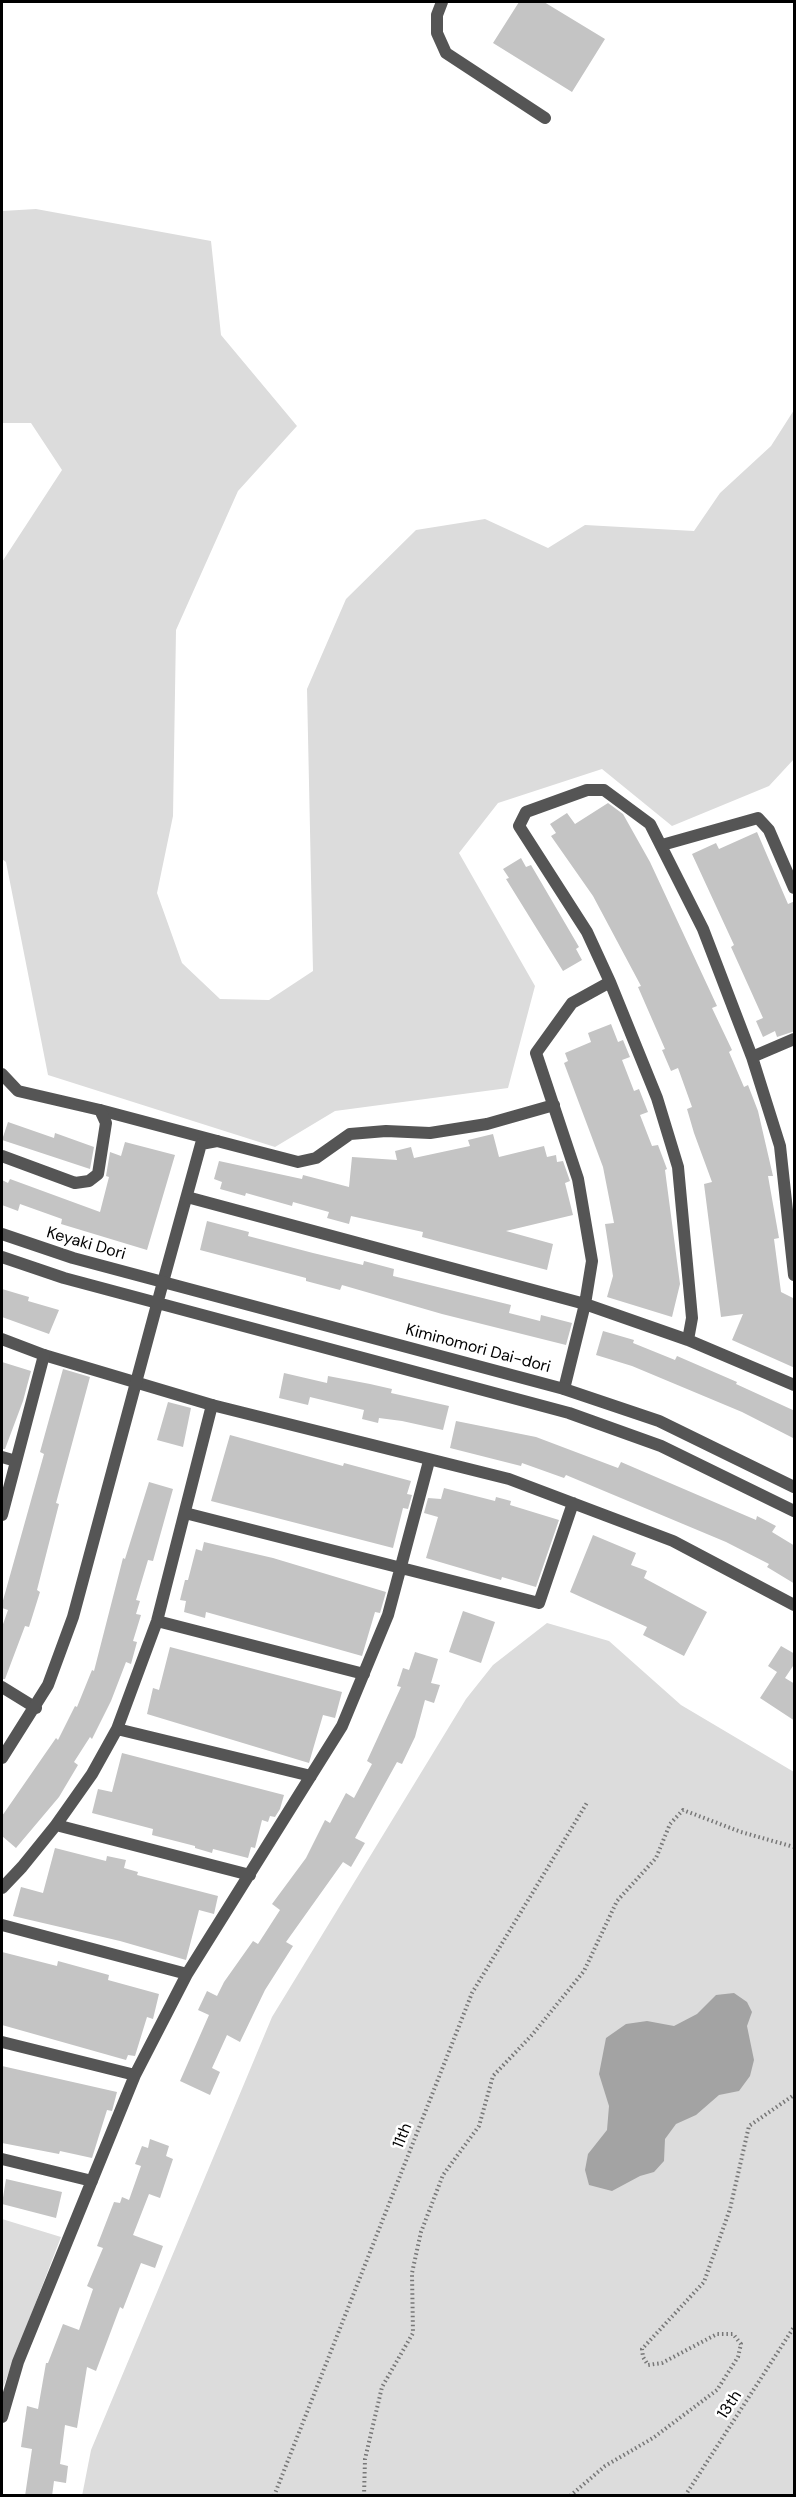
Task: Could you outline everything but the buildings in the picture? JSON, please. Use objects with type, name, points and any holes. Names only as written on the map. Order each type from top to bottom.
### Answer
[{"type":"street","points":[[442,2],[437,15],[437,33],[446,54],[545,118]]},
{"type":"street","points":[[688,1340],[692,1318],[678,1167],[657,1098],[587,932],[519,826],[526,812],[587,790],[604,790],[650,824],[703,929],[752,1057],[780,1146],[795,1275]]},
{"type":"street","points":[[662,846],[758,818],[770,830],[795,888]]},
{"type":"street","points":[[564,1389],[585,1304],[592,1262],[578,1179],[536,1053],[572,1003],[610,982]]},
{"type":"street","points":[[752,1057],[795,1039]]},
{"type":"street","points":[[2,1074],[18,1091],[298,1162],[316,1158],[350,1134],[386,1131],[430,1132],[487,1124],[554,1105]]},
{"type":"street","points":[[2,1156],[75,1183],[89,1181],[98,1174],[106,1123],[100,1110]]},
{"type":"street","points":[[2,1758],[36,1708],[48,1685],[73,1617],[156,1303],[201,1144],[217,1141]]},
{"type":"street","points":[[187,1197],[585,1304],[688,1340],[795,1385]]},
{"type":"street","name":"Keyaki Dori","points":[[2,1234],[73,1258],[163,1282]]},
{"type":"street","points":[[2,1257],[64,1278],[569,1413],[661,1446],[795,1510]]},
{"type":"street","name":"Kiminomori Dai-dori","points":[[163,1282],[564,1389],[659,1421],[795,1486]]},
{"type":"street","points":[[2,1339],[44,1355],[212,1405],[429,1461],[509,1479],[673,1541],[795,1605]]},
{"type":"street","points":[[2,1515],[44,1355]]},
{"type":"street","points":[[2,1888],[56,1825],[92,1774],[117,1728],[157,1622],[212,1405]]},
{"type":"street","points":[[2,1457],[16,1461]]},
{"type":"street","points":[[2,2417],[18,2362],[135,2074],[187,1974],[342,1726],[388,1616],[429,1461]]},
{"type":"street","points":[[185,1513],[401,1570],[539,1603],[573,1503]]},
{"type":"street","points":[[157,1622],[364,1674]]},
{"type":"street","points":[[2,1688],[36,1708]]},
{"type":"street","points":[[117,1728],[311,1776]]},
{"type":"street","points":[[56,1825],[250,1875]]},
{"type":"street","points":[[2,1925],[187,1974]]},
{"type":"street","points":[[2,2042],[135,2074]]},
{"type":"street","points":[[2,2158],[92,2181]]},
{"type":"path","name":"11th","points":[[274,2496],[472,1994],[588,1801]]},
{"type":"path","points":[[364,2496],[365,2459],[382,2387],[413,2333],[412,2273],[421,2232],[443,2175],[479,2126],[493,2076],[532,2035],[584,1971],[617,1901],[656,1858],[670,1824],[682,1810],[741,1832],[795,1846]]},
{"type":"path","points":[[570,2496],[605,2466],[653,2438],[717,2390],[738,2357],[741,2344],[733,2334],[717,2334],[662,2363],[648,2366],[642,2349],[704,2282],[730,2209],[749,2126],[795,2095]]},
{"type":"path","name":"13th","points":[[685,2496],[795,2327]]},
{"type":"shaded area","points":[[36,209],[211,241],[221,335],[297,426],[238,491],[176,630],[173,816],[157,893],[182,963],[220,999],[269,1000],[313,971],[307,689],[346,599],[416,530],[485,519],[548,548],[585,525],[694,531],[720,493],[771,446],[794,410],[794,759],[769,786],[672,826],[602,769],[498,803],[459,853],[535,986],[508,1088],[335,1111],[275,1147],[48,1075],[6,862],[2,859],[2,562],[62,470],[31,423],[2,423],[2,211]]},
{"type":"shaded area","points":[[547,1623],[609,1641],[681,1705],[794,1772],[794,2495],[82,2496],[91,2450],[272,2017],[466,1699],[493,1665]]},
{"type":"shaded area","points":[[734,1993],[747,2002],[752,2012],[747,2026],[754,2060],[750,2076],[739,2091],[719,2095],[696,2115],[676,2124],[665,2139],[664,2161],[654,2172],[640,2176],[612,2191],[589,2185],[585,2170],[588,2154],[607,2130],[609,2106],[599,2074],[606,2038],[626,2024],[647,2021],[674,2026],[697,2014],[716,1995]]},
{"type":"shaded area","points":[[2,2219],[61,2237],[2,2390]]}]
